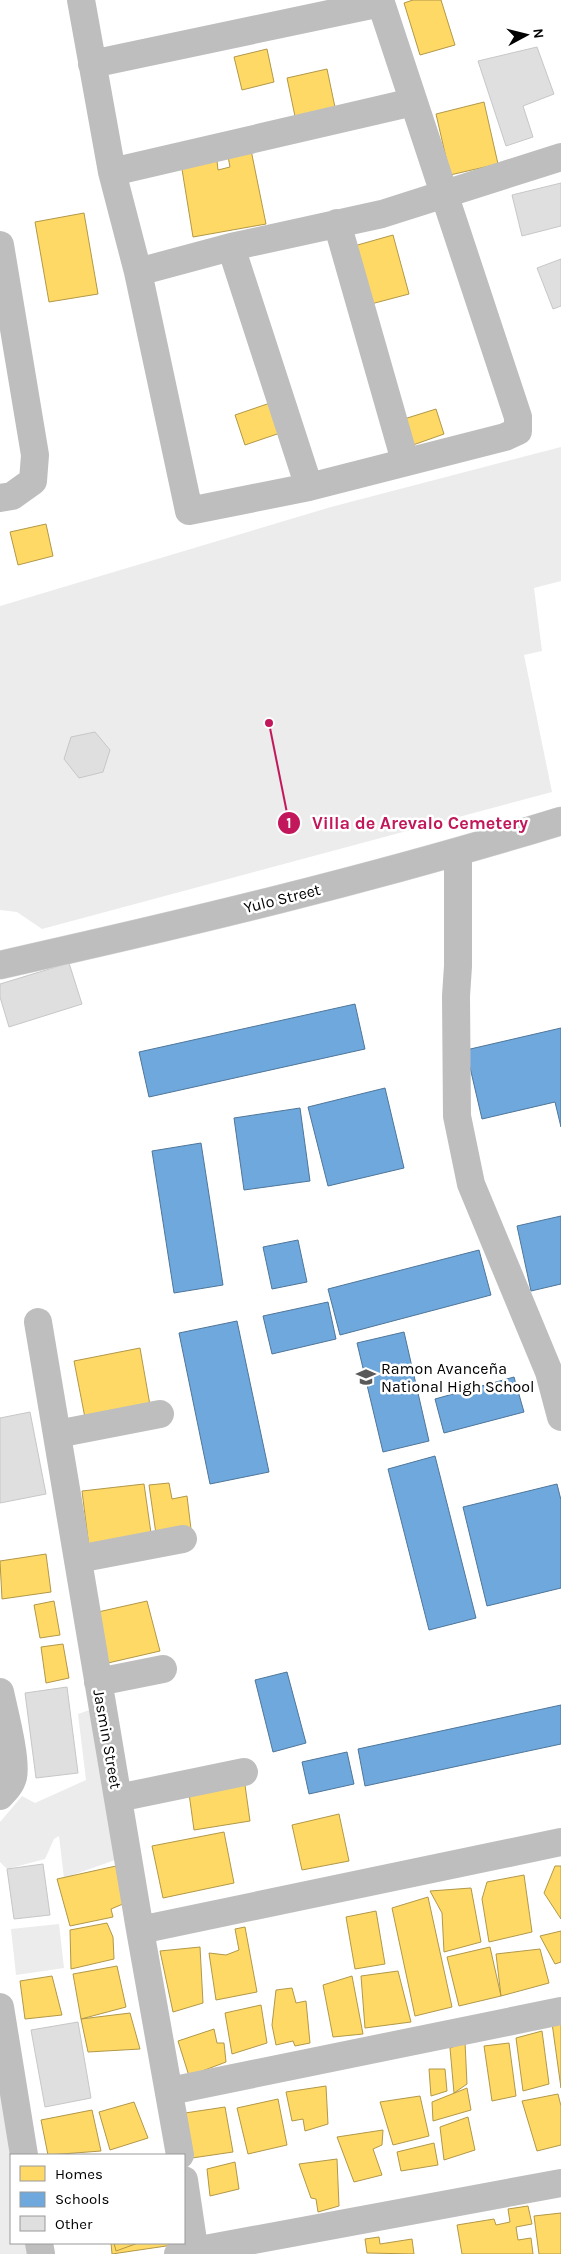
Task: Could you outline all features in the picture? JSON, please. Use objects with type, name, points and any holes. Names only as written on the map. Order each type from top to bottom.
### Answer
[{"type":"street","points":[[81,0],[92,64],[112,172],[138,272],[189,511],[309,487],[505,437],[518,431],[518,417],[380,2],[92,64]]},
{"type":"street","points":[[112,172],[413,102]]},
{"type":"street","points":[[138,272],[231,247],[382,214],[561,157]]},
{"type":"street","points":[[337,223],[405,461]]},
{"type":"street","points":[[0,246],[35,455],[33,481],[12,496],[0,498]]},
{"type":"street","points":[[231,247],[309,487]]},
{"type":"street","name":"Yulo Street","points":[[0,965],[155,930],[458,853],[561,821]]},
{"type":"street","points":[[458,853],[457,1116],[471,1184],[555,1371],[561,1416]]},
{"type":"street","name":"Jasmin Street","points":[[38,1322],[140,1930],[180,2154]]},
{"type":"street","points":[[56,1434],[160,1414]]},
{"type":"street","points":[[78,1559],[183,1538]]},
{"type":"street","points":[[98,1682],[163,1669]]},
{"type":"street","points":[[0,1692],[13,1763],[13,1777],[7,1789],[0,1796]]},
{"type":"street","points":[[118,1798],[244,1772]]},
{"type":"street","points":[[140,1930],[561,1842]]},
{"type":"street","points":[[0,2007],[24,2154]]},
{"type":"street","points":[[170,2091],[561,2011]]},
{"type":"street","points":[[185,2195],[189,2253],[561,2183]]},
{"type":"shaded area","points":[[561,447],[561,581],[534,588],[542,651],[524,655],[552,792],[42,929],[17,912],[0,910],[0,606],[331,507]]},
{"type":"shaded area","points":[[95,1708],[118,1859],[64,1878],[59,1836],[54,1839],[45,1859],[7,1869],[0,1862],[0,1822],[22,1796],[35,1803],[86,1780],[78,1714]]},
{"type":"shaded area","points":[[59,1924],[64,1968],[16,1975],[11,1929]]},
{"type":"shaded area","points":[[0,2088],[11,2154],[10,2244],[28,2244],[30,2254],[0,2254]]},
{"type":"building: Homes","points":[[413,0],[441,0],[455,45],[420,55],[404,3]]},
{"type":"building: Homes","points":[[267,49],[274,82],[242,90],[234,57]]},
{"type":"building: Homes","points":[[327,69],[336,112],[296,121],[287,78]]},
{"type":"building: Homes","points":[[484,102],[498,164],[450,175],[436,114]]},
{"type":"building: Homes","points":[[250,145],[266,224],[193,237],[180,157],[216,151],[218,170],[230,167],[227,151]]},
{"type":"building: Homes","points":[[84,213],[98,294],[49,302],[35,222]]},
{"type":"building: Homes","points":[[393,235],[409,294],[371,304],[354,246]]},
{"type":"building: Homes","points":[[273,402],[283,432],[245,445],[235,415]]},
{"type":"building: Homes","points":[[436,409],[444,434],[413,445],[404,419]]},
{"type":"building: Homes","points":[[46,524],[53,556],[18,565],[10,532]]},
{"type":"building: Homes","points":[[140,1348],[151,1411],[86,1423],[74,1361]]},
{"type":"building: Homes","points":[[169,1483],[172,1499],[187,1496],[191,1529],[156,1534],[149,1485]]},
{"type":"building: Homes","points":[[144,1484],[152,1540],[89,1547],[82,1491]]},
{"type":"building: Homes","points":[[46,1554],[51,1592],[2,1599],[0,1561]]},
{"type":"building: Homes","points":[[54,1601],[60,1635],[40,1638],[34,1605]]},
{"type":"building: Homes","points":[[147,1601],[160,1651],[108,1663],[98,1612]]},
{"type":"building: Homes","points":[[63,1644],[69,1678],[46,1683],[41,1647]]},
{"type":"building: Homes","points":[[244,1778],[250,1821],[194,1830],[188,1786]]},
{"type":"building: Homes","points":[[339,1814],[349,1861],[302,1870],[292,1825]]},
{"type":"building: Homes","points":[[224,1832],[234,1883],[163,1898],[152,1846]]},
{"type":"building: Homes","points":[[116,1866],[123,1904],[111,1909],[113,1917],[70,1926],[57,1879]]},
{"type":"building: Homes","points":[[555,1866],[561,1866],[561,1919],[544,1893]]},
{"type":"building: Homes","points":[[524,1875],[532,1932],[489,1942],[482,1899],[487,1882]]},
{"type":"building: Homes","points":[[471,1888],[481,1942],[444,1952],[442,1913],[430,1891]]},
{"type":"building: Homes","points":[[428,1897],[452,2007],[415,2016],[392,1908]]},
{"type":"building: Homes","points":[[376,1911],[385,1964],[355,1969],[346,1917]]},
{"type":"building: Homes","points":[[107,1923],[113,1937],[114,1959],[71,1969],[70,1930]]},
{"type":"building: Homes","points":[[245,1927],[257,1992],[216,2000],[209,1953],[226,1955],[239,1950],[235,1929]]},
{"type":"building: Homes","points":[[561,1931],[561,1962],[555,1964],[540,1936]]},
{"type":"building: Homes","points":[[200,1947],[203,2003],[173,2012],[160,1951]]},
{"type":"building: Homes","points":[[490,1947],[501,1996],[459,2006],[447,1957]]},
{"type":"building: Homes","points":[[540,1949],[549,1983],[501,1996],[496,1954]]},
{"type":"building: Homes","points":[[117,1966],[126,2007],[81,2019],[73,1974]]},
{"type":"building: Homes","points":[[398,1971],[411,2022],[365,2028],[361,1976]]},
{"type":"building: Homes","points":[[52,1976],[62,2015],[25,2019],[20,1981]]},
{"type":"building: Homes","points":[[352,1976],[363,2034],[333,2037],[323,1985]]},
{"type":"building: Homes","points":[[292,1988],[296,2003],[306,2001],[310,2043],[295,2046],[293,2041],[276,2045],[272,2025],[276,1990]]},
{"type":"building: Homes","points":[[261,2005],[267,2043],[232,2054],[225,2013]]},
{"type":"building: Homes","points":[[130,2013],[140,2049],[88,2052],[81,2019]]},
{"type":"building: Homes","points":[[561,2021],[561,2088],[552,2023]]},
{"type":"building: Homes","points":[[214,2029],[217,2043],[224,2043],[226,2062],[189,2076],[178,2041]]},
{"type":"building: Homes","points":[[542,2031],[549,2084],[523,2091],[516,2038]]},
{"type":"building: Homes","points":[[465,2042],[467,2084],[454,2093],[450,2048]]},
{"type":"building: Homes","points":[[509,2043],[516,2096],[492,2101],[484,2046]]},
{"type":"building: Homes","points":[[429,2069],[445,2069],[447,2091],[431,2096]]},
{"type":"building: Homes","points":[[326,2086],[328,2124],[305,2131],[303,2119],[292,2121],[286,2092]]},
{"type":"building: Homes","points":[[467,2088],[471,2110],[433,2121],[432,2102]]},
{"type":"building: Homes","points":[[558,2094],[561,2106],[561,2145],[537,2151],[522,2101]]},
{"type":"building: Homes","points":[[420,2096],[429,2136],[393,2145],[380,2102]]},
{"type":"building: Homes","points":[[278,2099],[287,2145],[248,2154],[237,2108]]},
{"type":"building: Homes","points":[[134,2102],[148,2138],[110,2150],[99,2112]]},
{"type":"building: Homes","points":[[225,2107],[233,2152],[192,2158],[185,2113]]},
{"type":"building: Homes","points":[[92,2110],[101,2151],[48,2154],[41,2120]]},
{"type":"building: Homes","points":[[468,2117],[475,2150],[444,2160],[440,2127]]},
{"type":"building: Homes","points":[[383,2130],[382,2145],[373,2149],[382,2175],[354,2182],[337,2137]]},
{"type":"building: Homes","points":[[434,2143],[438,2165],[401,2171],[397,2152]]},
{"type":"building: Homes","points":[[337,2159],[339,2206],[318,2212],[316,2199],[311,2198],[299,2164]]},
{"type":"building: Homes","points":[[235,2162],[239,2189],[210,2196],[207,2169]]},
{"type":"building: Homes","points":[[528,2206],[532,2224],[516,2227],[518,2240],[531,2238],[533,2254],[462,2254],[457,2225],[494,2219],[496,2225],[510,2222],[508,2209]]},
{"type":"building: Homes","points":[[561,2213],[561,2254],[539,2254],[534,2216]]},
{"type":"building: Homes","points":[[379,2237],[380,2244],[412,2239],[414,2254],[367,2253],[365,2239]]},
{"type":"building: Homes","points":[[111,2244],[173,2244],[173,2245],[112,2254]]},
{"type":"building: Homes","points":[[114,2244],[135,2244],[116,2251]]},
{"type":"building: Schools","points":[[355,1004],[365,1049],[149,1097],[139,1052]]},
{"type":"building: Schools","points":[[561,1028],[561,1127],[555,1102],[482,1119],[466,1050]]},
{"type":"building: Schools","points":[[385,1088],[404,1168],[328,1186],[308,1107]]},
{"type":"building: Schools","points":[[300,1108],[310,1181],[244,1190],[234,1118]]},
{"type":"building: Schools","points":[[201,1143],[223,1285],[174,1293],[152,1151]]},
{"type":"building: Schools","points":[[561,1216],[561,1284],[531,1291],[517,1226]]},
{"type":"building: Schools","points":[[298,1240],[307,1282],[272,1289],[263,1247]]},
{"type":"building: Schools","points":[[479,1250],[491,1295],[340,1335],[328,1289]]},
{"type":"building: Schools","points":[[328,1302],[336,1339],[272,1354],[263,1316]]},
{"type":"building: Schools","points":[[237,1321],[269,1472],[210,1484],[179,1333]]},
{"type":"building: Schools","points":[[404,1332],[429,1441],[383,1452],[357,1343]]},
{"type":"building: Schools","points":[[514,1377],[524,1412],[444,1433],[435,1399]]},
{"type":"building: Schools","points":[[435,1456],[476,1618],[429,1630],[388,1469]]},
{"type":"building: Schools","points":[[557,1484],[561,1500],[561,1588],[487,1606],[463,1507]]},
{"type":"building: Schools","points":[[287,1672],[306,1743],[273,1752],[255,1680]]},
{"type":"building: Schools","points":[[561,1705],[561,1744],[365,1786],[358,1749]]},
{"type":"building: Schools","points":[[347,1752],[354,1784],[309,1794],[302,1762]]},
{"type":"building: Other","points":[[537,47],[554,94],[523,106],[533,137],[506,146],[478,61]]},
{"type":"building: Other","points":[[561,183],[561,226],[522,236],[512,195]]},
{"type":"building: Other","points":[[561,259],[561,306],[553,309],[537,268]]},
{"type":"building: Other","points":[[95,732],[110,750],[103,772],[79,778],[64,759],[71,737]]},
{"type":"building: Other","points":[[69,963],[82,1004],[9,1027],[0,997],[0,984]]},
{"type":"building: Other","points":[[30,1412],[46,1494],[0,1503],[0,1418]]},
{"type":"building: Other","points":[[67,1687],[78,1773],[36,1778],[25,1693]]},
{"type":"building: Other","points":[[43,1864],[50,1915],[14,1919],[7,1869]]},
{"type":"building: Other","points":[[78,2022],[91,2098],[45,2107],[31,2030]]},
{"type":"place","name":"Villa de Arevalo Cemetery","points":[[269,723]]},
{"type":"place","name":"Ramon Avanceña National High School","points":[[366,1377]]}]
